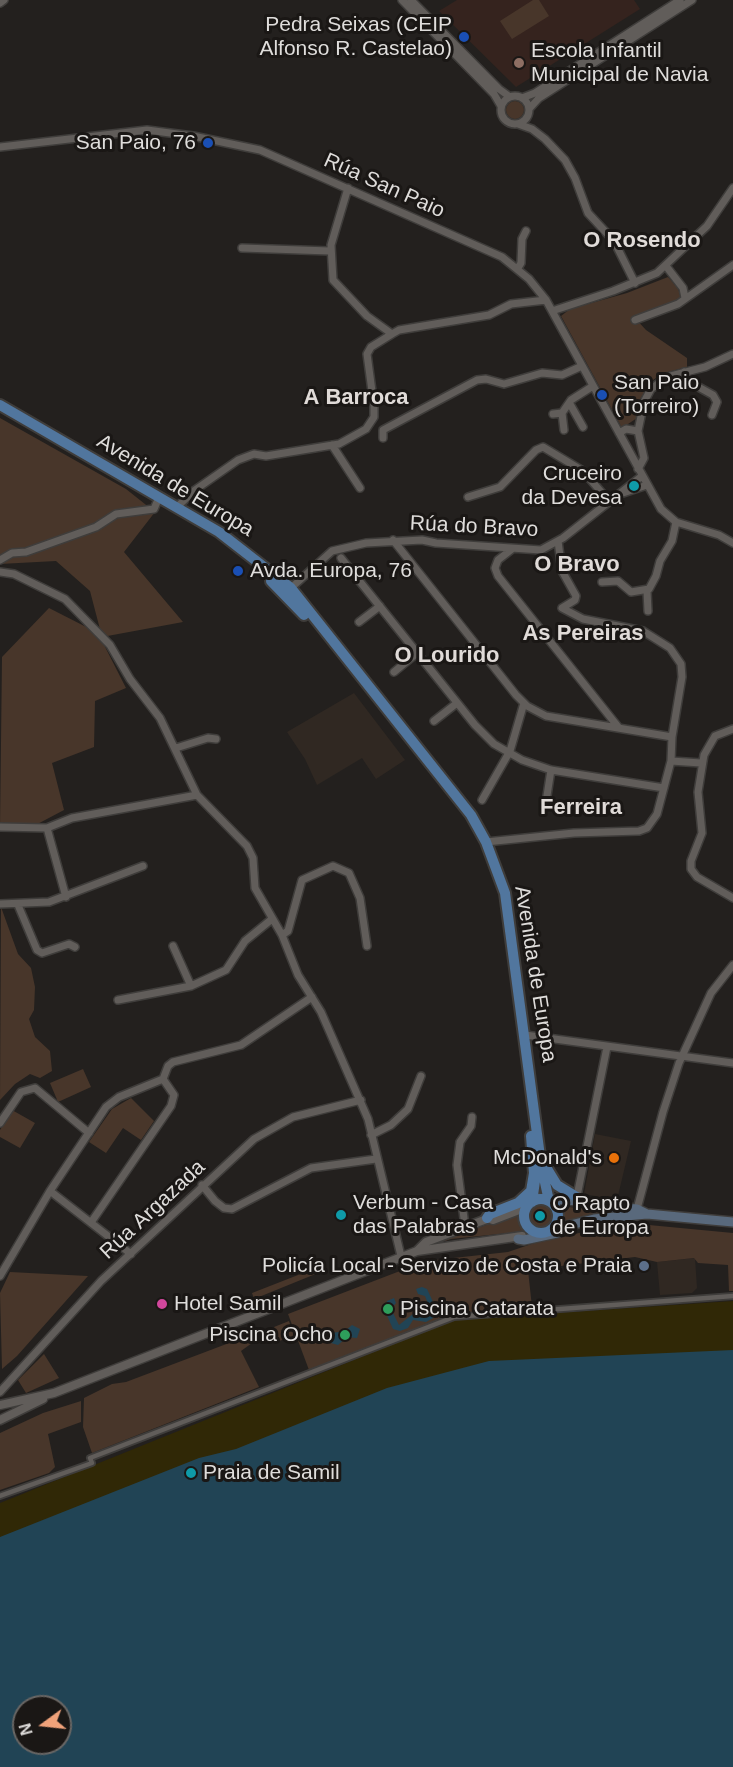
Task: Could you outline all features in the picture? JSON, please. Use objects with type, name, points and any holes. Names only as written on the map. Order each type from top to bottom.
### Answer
[{"type":"main road","name":"Avenida de Europa","points":[[0,405],[219,531],[291,588],[471,815],[486,842],[505,893],[525,1035],[535,1132],[537,1176],[531,1203]]},
{"type":"main road","name":"Avenida de Europa","points":[[0,413],[157,502],[231,548],[283,591],[338,655],[451,798],[472,829],[489,864],[499,896],[535,1132],[550,1201]]},
{"type":"main road","points":[[535,1132],[548,1174],[557,1185],[588,1204]]},
{"type":"main road","points":[[487,1218],[490,1214],[518,1203],[531,1191],[535,1132]]},
{"type":"main road","points":[[647,1214],[637,1209],[539,1200],[531,1203],[526,1223],[538,1233],[599,1220],[647,1214],[733,1222]]},
{"type":"main road","points":[[550,1201],[558,1218],[551,1230]]},
{"type":"main road","points":[[518,1239],[544,1237],[599,1220]]},
{"type":"street","points":[[0,3],[4,0]]},
{"type":"street","points":[[402,0],[494,94],[505,120],[532,129],[565,160],[575,178],[588,213],[614,241],[635,283]]},
{"type":"street","points":[[411,0],[510,97],[522,98],[535,93],[680,0]]},
{"type":"street","points":[[518,124],[538,98],[692,0]]},
{"type":"street","points":[[501,106],[510,97]]},
{"type":"street","points":[[522,98],[532,129]]},
{"type":"street","name":"Rúa San Paio","points":[[0,147],[133,131],[162,131],[267,152],[484,248],[518,268],[546,300],[661,509],[676,522],[733,543]]},
{"type":"street","points":[[552,311],[635,283],[666,266],[707,226],[733,188]]},
{"type":"street","points":[[348,189],[336,220],[330,251],[331,274],[334,282],[367,316],[392,334]]},
{"type":"street","points":[[518,268],[521,263],[522,239],[526,231]]},
{"type":"street","points":[[242,248],[330,251]]},
{"type":"street","points":[[635,320],[670,308],[733,265]]},
{"type":"street","points":[[666,266],[683,288],[685,298]]},
{"type":"street","points":[[178,506],[195,490],[238,460],[254,454],[266,456],[332,445],[351,440],[366,429],[374,417],[367,354],[371,346],[392,334],[489,315],[511,304],[546,300]]},
{"type":"street","points":[[640,472],[644,458],[638,431],[644,402],[651,389],[661,380],[705,367],[733,354]]},
{"type":"street","points":[[383,438],[383,430],[482,378],[504,384],[542,374],[562,375],[582,366]]},
{"type":"street","points":[[684,372],[693,384],[713,395],[717,402],[712,415]]},
{"type":"street","points":[[553,414],[562,413],[571,400],[593,386]]},
{"type":"street","points":[[570,404],[583,427]]},
{"type":"street","points":[[562,413],[564,430]]},
{"type":"street","points":[[619,433],[629,429],[638,431]]},
{"type":"street","points":[[332,445],[360,488]]},
{"type":"street","points":[[468,497],[500,486],[536,450],[543,447],[583,471],[609,501]]},
{"type":"street","name":"Rúa do Bravo","points":[[291,588],[336,549],[393,540],[541,550],[558,541],[617,495],[640,472]]},
{"type":"street","name":"Rúa do Bravo","points":[[617,495],[647,484]]},
{"type":"street","name":"Avenida de Europa","points":[[0,560],[96,527],[116,514],[154,510],[157,502]]},
{"type":"street","points":[[648,611],[647,591],[672,541],[676,522]]},
{"type":"street","points":[[393,540],[524,703],[546,716],[672,737]]},
{"type":"street","points":[[486,842],[521,841],[574,833],[639,831],[652,824],[671,761],[672,737],[682,677],[681,663],[677,654],[643,631],[583,619],[562,608],[576,600],[576,596],[562,571],[558,541]]},
{"type":"street","points":[[493,546],[498,560]]},
{"type":"street","points":[[341,558],[342,552],[347,548]]},
{"type":"street","points":[[512,549],[498,560],[495,568],[498,576],[620,728]]},
{"type":"street","points":[[327,555],[341,558],[484,735],[508,754],[552,770],[664,788]]},
{"type":"street","points":[[0,572],[14,574],[65,599],[110,645],[130,679],[156,711],[197,795],[247,846],[253,858],[255,888],[282,935],[298,975],[312,997],[361,1100],[401,1256]]},
{"type":"street","points":[[602,582],[618,581],[631,592],[647,591]]},
{"type":"street","points":[[359,622],[380,606]]},
{"type":"street","points":[[394,672],[417,653]]},
{"type":"street","points":[[434,721],[457,703]]},
{"type":"street","points":[[482,800],[508,754],[524,703]]},
{"type":"street","points":[[733,729],[715,736],[707,747],[701,763],[698,792],[702,833],[691,861],[691,869],[697,877],[733,898]]},
{"type":"street","points":[[176,748],[208,738],[216,739]]},
{"type":"street","points":[[671,761],[701,763]]},
{"type":"street","points":[[546,802],[552,770]]},
{"type":"street","points":[[0,827],[47,828],[72,818],[197,795]]},
{"type":"street","points":[[47,828],[66,897]]},
{"type":"street","points":[[0,904],[18,905],[66,897],[143,866]]},
{"type":"street","points":[[282,935],[288,931],[302,880],[333,866],[349,873],[360,898],[367,946]]},
{"type":"street","points":[[18,905],[37,950],[42,953],[69,944],[75,947]]},
{"type":"street","points":[[118,1000],[191,986],[226,970],[245,941],[272,918]]},
{"type":"street","points":[[173,945],[191,986]]},
{"type":"street","points":[[637,1209],[663,1112],[683,1057],[711,993],[733,964]]},
{"type":"street","points":[[0,1275],[50,1191],[112,1101],[163,1078],[168,1066],[173,1062],[241,1045],[312,997]]},
{"type":"street","points":[[525,1035],[733,1063]]},
{"type":"street","points":[[577,1196],[607,1047]]},
{"type":"street","points":[[371,1135],[391,1125],[408,1109],[422,1076]]},
{"type":"street","points":[[92,1221],[171,1106],[174,1095],[163,1078]]},
{"type":"street","points":[[0,1123],[21,1092],[35,1088],[89,1133]]},
{"type":"street","name":"Rúa Argazada","points":[[0,1392],[2,1382],[101,1281],[202,1185],[267,1130],[312,1110],[361,1100]]},
{"type":"street","points":[[465,1226],[457,1165],[460,1142],[471,1126],[472,1117]]},
{"type":"street","points":[[202,1185],[215,1201],[224,1208],[232,1209],[311,1168],[376,1159]]},
{"type":"street","points":[[50,1191],[92,1221],[131,1254]]},
{"type":"street","points":[[417,1251],[426,1242],[531,1203]]},
{"type":"street","points":[[0,1420],[54,1393],[401,1256],[417,1251],[518,1239],[538,1233]]},
{"type":"street","points":[[0,1496],[53,1475],[54,1478],[92,1463],[90,1458],[454,1317],[733,1296]]},
{"type":"street","points":[[0,1420],[3,1414],[0,1406],[54,1393]]},
{"type":"shaded area","points":[[457,0],[634,0],[640,9],[516,87],[439,11]]},
{"type":"shaded area","points":[[533,0],[539,0],[549,16],[512,39],[500,21]]},
{"type":"shaded area","points":[[515,101],[521,104],[524,110],[521,116],[515,119],[509,116],[506,110],[509,104]]},
{"type":"shaded area","points":[[668,277],[678,288],[681,299],[635,318],[646,330],[687,358],[687,367],[664,373],[653,380],[640,399],[637,418],[622,428],[561,316],[570,309],[627,293]]},
{"type":"shaded area","points":[[0,418],[126,489],[155,512],[124,552],[183,622],[102,637],[90,591],[56,561],[0,564]]},
{"type":"shaded area","points":[[49,608],[98,633],[126,688],[95,701],[94,747],[52,763],[64,810],[28,829],[0,827],[2,657]]},
{"type":"shaded area","points":[[354,693],[405,760],[376,779],[362,758],[317,785],[305,759],[287,732]]},
{"type":"shaded area","points":[[1,907],[18,954],[31,968],[35,987],[34,1010],[29,1019],[35,1037],[50,1051],[52,1071],[40,1078],[30,1074],[15,1084],[0,1100]]},
{"type":"shaded area","points":[[83,1069],[91,1087],[58,1102],[50,1083]]},
{"type":"shaded area","points":[[131,1098],[154,1121],[141,1140],[123,1128],[106,1153],[89,1142],[112,1109]]},
{"type":"shaded area","points":[[12,1110],[35,1123],[20,1148],[0,1137],[0,1130]]},
{"type":"shaded area","points":[[595,1134],[631,1141],[617,1200],[584,1194]]},
{"type":"shaded area","points":[[541,1204],[549,1208],[553,1216],[549,1224],[541,1228],[533,1224],[529,1216],[533,1208]]},
{"type":"shaded area","points":[[560,1206],[605,1211],[605,1213],[561,1222]]},
{"type":"shaded area","points":[[521,1212],[521,1221],[527,1231],[451,1239],[421,1249]]},
{"type":"shaded area","points":[[649,1225],[733,1233],[733,1291],[729,1291],[728,1265],[698,1263],[694,1258],[657,1262],[635,1257],[528,1270],[532,1307],[455,1313],[309,1370],[288,1314],[426,1261],[508,1252],[558,1235],[560,1238],[594,1229]]},
{"type":"shaded area","points":[[695,1258],[697,1288],[692,1293],[660,1295],[657,1262]]},
{"type":"shaded area","points":[[316,1268],[320,1269],[318,1273],[254,1299],[252,1293]]},
{"type":"shaded area","points":[[10,1272],[88,1276],[17,1356],[2,1369],[0,1293]]},
{"type":"shaded area","points":[[289,1321],[294,1336],[279,1341],[274,1327]]},
{"type":"shaded area","points":[[255,1330],[259,1338],[241,1351],[259,1387],[92,1453],[83,1427],[84,1398],[112,1384],[126,1382],[237,1340]]},
{"type":"shaded area","points":[[44,1354],[59,1378],[26,1393],[18,1380]]},
{"type":"shaded area","points":[[81,1401],[81,1422],[48,1434],[55,1467],[49,1473],[0,1490],[0,1433],[43,1413]]},
{"type":"sand","name":"Praia de Samil","points":[[733,1301],[733,1396],[0,1596],[0,1503],[453,1320]]},
{"type":"water","name":"Piscina Catarata","points":[[422,1287],[427,1289],[434,1304],[436,1312],[433,1318],[426,1322],[413,1320],[408,1328],[400,1331],[393,1329],[385,1311],[387,1301],[394,1298],[396,1303],[391,1309],[399,1325],[413,1314],[427,1315],[430,1309],[425,1296],[418,1294],[416,1289]]},
{"type":"water","name":"Piscina Ocho","points":[[352,1325],[360,1329],[357,1338],[347,1337],[338,1345],[331,1343],[332,1333],[345,1331]]},
{"type":"water","points":[[733,1350],[733,1767],[0,1767],[0,1537],[199,1458],[236,1449],[387,1388],[489,1361]]},
{"type":"place","name":"Pedra Seixas (CEIP Alfonso R. Castelao)","points":[[464,37]]},
{"type":"place","name":"Escola Infantil Municipal de Navia","points":[[519,63]]},
{"type":"place","name":"San Paio, 76","points":[[208,143]]},
{"type":"place","name":"San Paio (Torreiro)","points":[[602,395]]},
{"type":"place","name":"Cruceiro da Devesa","points":[[634,486]]},
{"type":"place","name":"Avda. Europa, 76","points":[[238,571]]},
{"type":"place","name":"McDonald's","points":[[614,1158]]},
{"type":"place","name":"Verbum - Casa das Palabras","points":[[341,1215]]},
{"type":"place","name":"O Rapto de Europa","points":[[540,1216]]},
{"type":"place","name":"Policía Local - Servizo de Costa e Praia","points":[[644,1266]]},
{"type":"place","name":"Hotel Samil","points":[[162,1304]]},
{"type":"place","name":"Piscina Catarata","points":[[388,1309]]},
{"type":"place","name":"Piscina Ocho","points":[[345,1335]]},
{"type":"place","name":"Praia de Samil","points":[[191,1473]]},
{"type":"district","name":"O Rosendo","points":[[642,241]]},
{"type":"district","name":"A Barroca","points":[[356,398]]},
{"type":"district","name":"O Bravo","points":[[577,565]]},
{"type":"district","name":"As Pereiras","points":[[583,634]]},
{"type":"district","name":"O Lourido","points":[[447,656]]},
{"type":"district","name":"Ferreira","points":[[581,808]]}]
